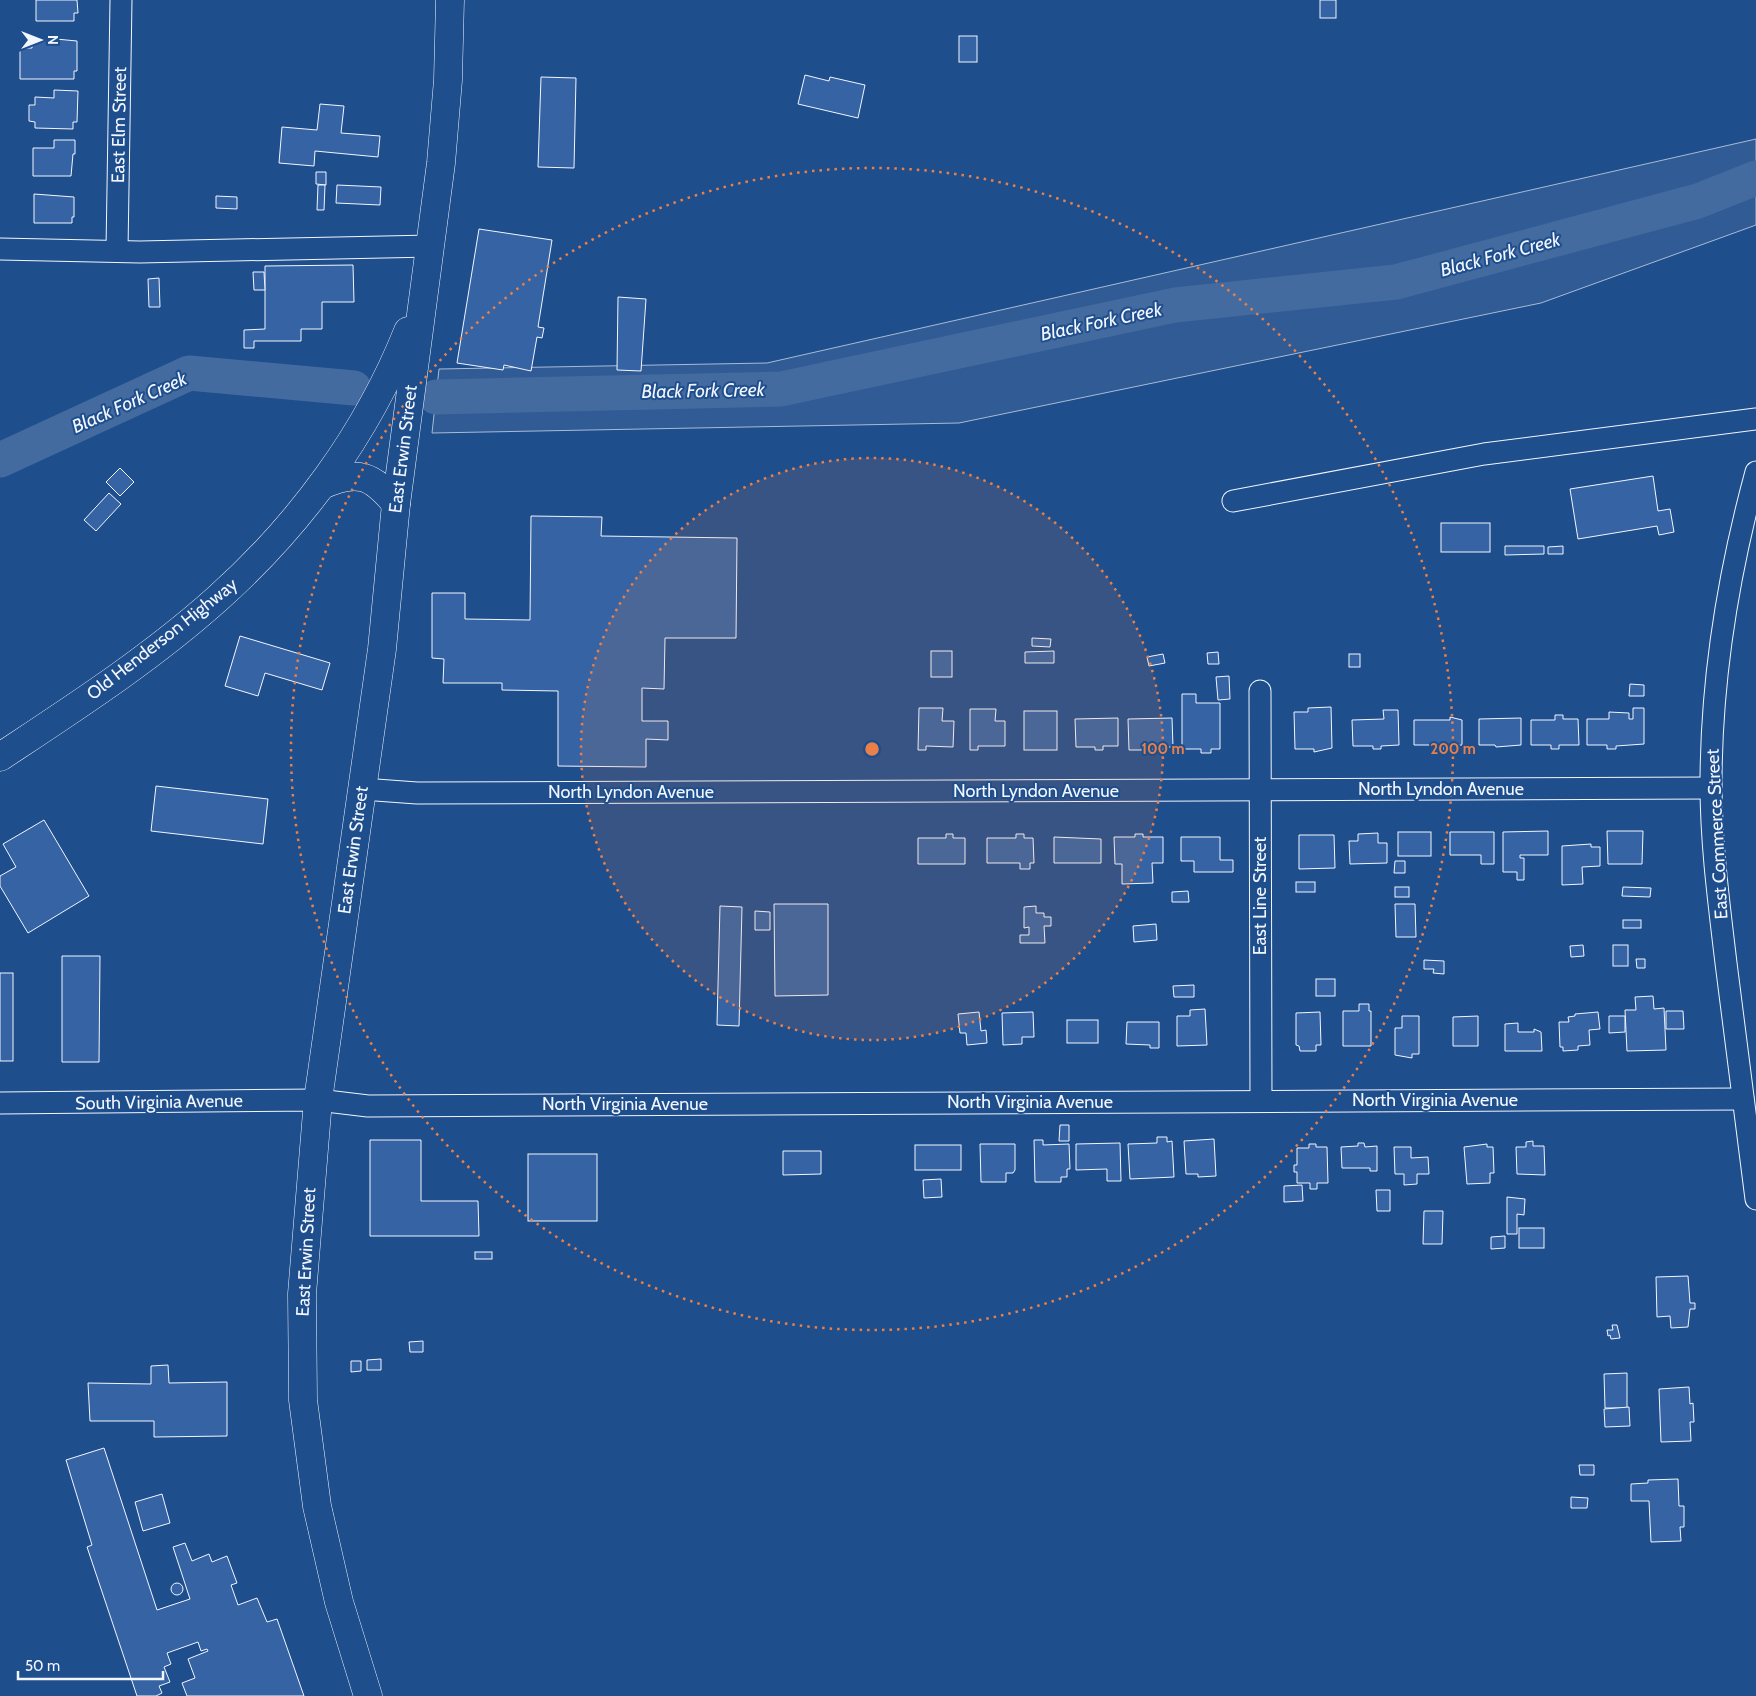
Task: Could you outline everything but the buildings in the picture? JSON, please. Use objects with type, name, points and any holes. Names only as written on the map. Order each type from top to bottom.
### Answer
[{"type":"main road","name":"East Erwin Street","points":[[368,1696],[341,1611],[317,1506],[303,1400],[302,1294],[318,1100],[382,649],[396,504],[423,293],[431,246],[445,120],[450,0]]},
{"type":"main road","name":"Old Henderson Highway","points":[[0,757],[120,675],[216,600],[269,548],[322,485],[352,441],[391,374],[423,293]]},
{"type":"main road","points":[[322,485],[350,475],[362,476],[383,488],[396,504]]},
{"type":"street","name":"East Elm Street","points":[[117,250],[121,0]]},
{"type":"street","points":[[0,250],[117,250],[140,252],[431,246]]},
{"type":"street","points":[[1233,501],[1484,454],[1756,419]]},
{"type":"street","name":"East Commerce Street","points":[[1756,472],[1728,584],[1719,648],[1712,724],[1711,788],[1718,891],[1743,1099],[1753,1151],[1756,1199]]},
{"type":"street","name":"East Line Street","points":[[1260,691],[1261,1101]]},
{"type":"street","name":"North Lyndon Avenue","points":[[362,789],[417,793],[1711,788]]},
{"type":"street","name":"North Virginia Avenue","points":[[318,1100],[368,1106],[1743,1099]]},
{"type":"street","name":"South Virginia Avenue","points":[[0,1103],[318,1100]]},
{"type":"shaded area","points":[[1756,139],[1756,225],[1541,303],[959,423],[432,433],[439,369],[767,363]]},
{"type":"waterway","name":"Black Fork Creek","points":[[436,397],[781,389],[1175,305],[1396,282],[1698,201],[1756,178]]},
{"type":"waterway","name":"Black Fork Creek","points":[[0,460],[189,373],[354,388]]}]
